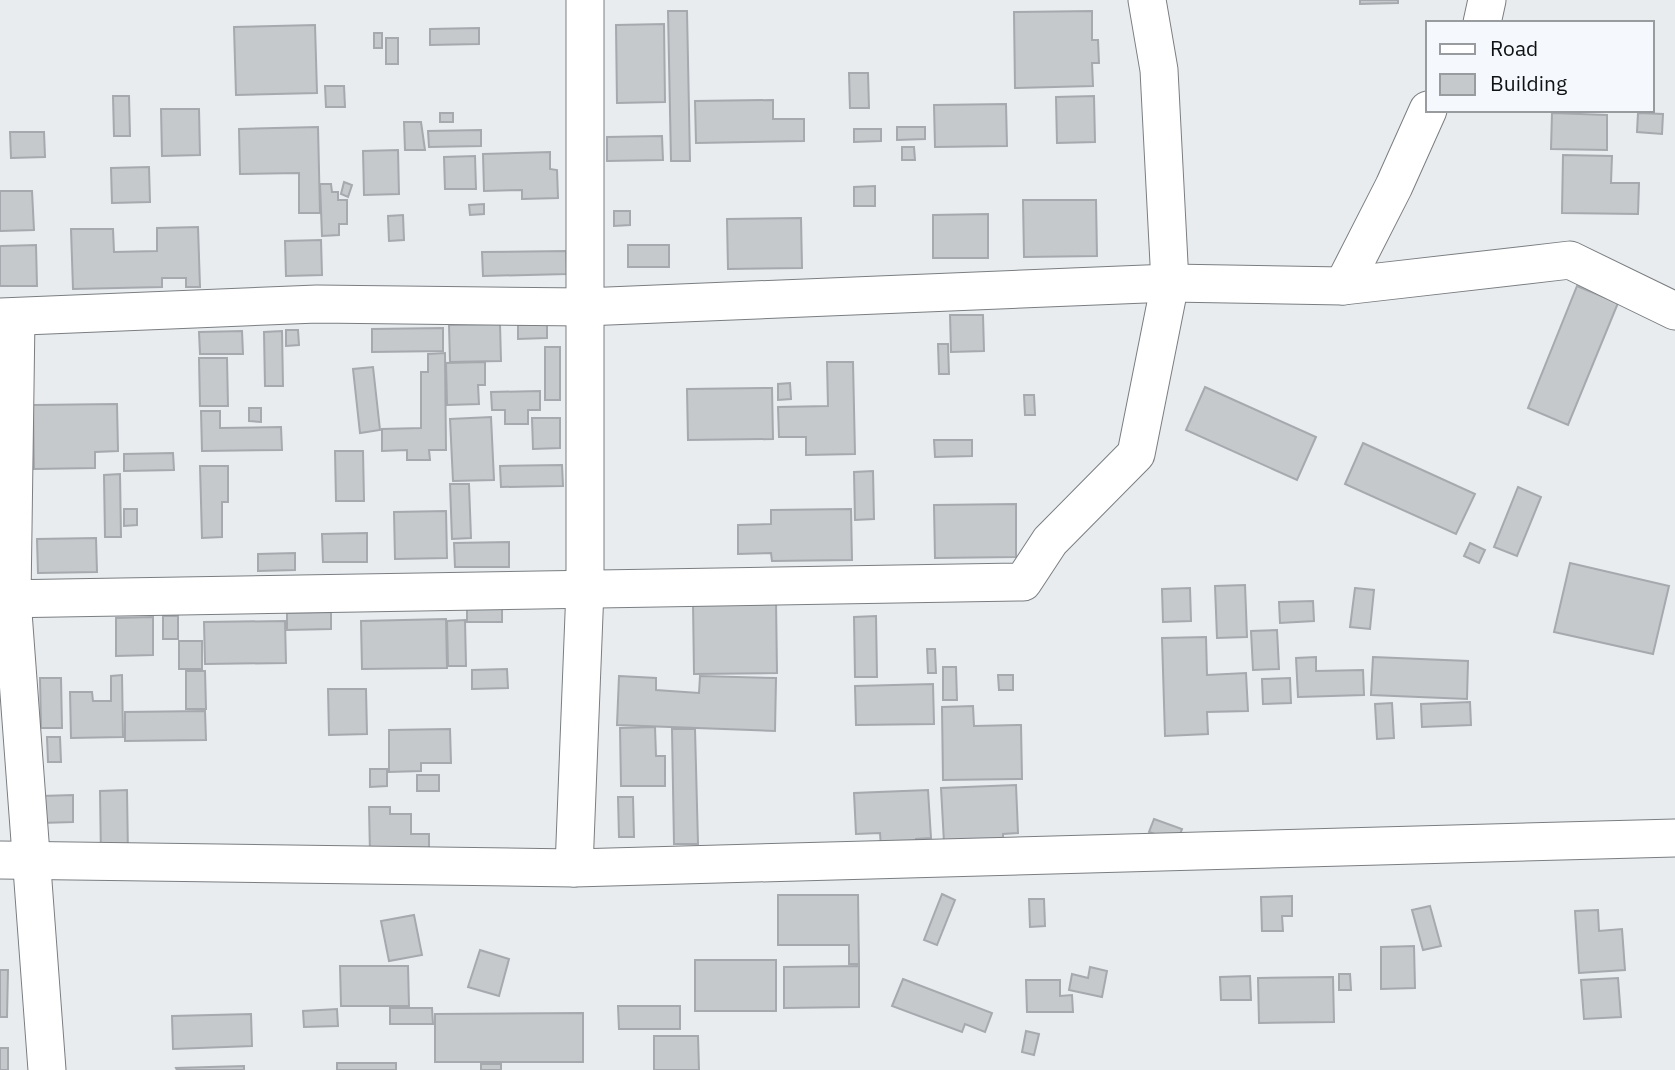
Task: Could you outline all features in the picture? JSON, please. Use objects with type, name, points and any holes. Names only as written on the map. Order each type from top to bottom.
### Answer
[{"type":"street","points":[[574,868],[585,589],[585,0]]},
{"type":"street","points":[[6,599],[1023,582],[1050,541],[1136,454],[1170,284],[1159,70],[1147,0]]},
{"type":"street","points":[[1483,21],[1488,0]]},
{"type":"street","points":[[1343,286],[1394,186],[1427,112]]},
{"type":"street","points":[[47,1070],[16,859],[6,599],[8,317],[317,304],[584,307],[1170,284],[1343,286],[1570,260],[1675,311]]},
{"type":"street","points":[[16,859],[574,868],[1675,838]]},
{"type":"building","points":[[1360,0],[1398,0],[1398,3],[1360,4]]},
{"type":"building","points":[[668,11],[687,11],[690,161],[671,161]]},
{"type":"building","points":[[1092,11],[1092,40],[1098,40],[1099,63],[1092,63],[1093,86],[1015,88],[1014,12]]},
{"type":"building","points":[[664,24],[665,102],[617,103],[616,25]]},
{"type":"building","points":[[315,25],[317,93],[236,95],[234,27]]},
{"type":"building","points":[[479,28],[479,44],[430,45],[430,29]]},
{"type":"building","points":[[374,33],[382,33],[382,48],[374,48]]},
{"type":"building","points":[[386,38],[398,38],[398,64],[386,64]]},
{"type":"building","points":[[849,73],[868,73],[869,108],[850,108]]},
{"type":"building","points":[[325,86],[344,86],[345,107],[326,107]]},
{"type":"building","points":[[113,96],[129,96],[130,136],[114,136]]},
{"type":"building","points":[[1094,96],[1095,142],[1057,143],[1056,97]]},
{"type":"building","points":[[773,100],[773,119],[804,119],[804,141],[696,143],[695,101]]},
{"type":"building","points":[[1006,104],[1007,146],[935,147],[934,105]]},
{"type":"building","points":[[161,109],[199,109],[200,155],[162,156]]},
{"type":"building","points":[[440,113],[453,113],[453,122],[440,122]]},
{"type":"building","points":[[1552,113],[1607,115],[1607,150],[1551,149]]},
{"type":"building","points":[[1638,113],[1663,114],[1662,134],[1637,132]]},
{"type":"building","points":[[404,122],[421,122],[425,150],[405,150]]},
{"type":"building","points":[[318,127],[320,213],[299,213],[299,173],[240,174],[239,129]]},
{"type":"building","points":[[897,127],[925,127],[925,139],[897,140]]},
{"type":"building","points":[[854,129],[881,129],[881,141],[854,142]]},
{"type":"building","points":[[481,130],[481,146],[429,147],[428,131]]},
{"type":"building","points":[[10,132],[44,132],[45,157],[11,158]]},
{"type":"building","points":[[662,136],[663,160],[607,161],[607,137]]},
{"type":"building","points":[[902,147],[914,147],[915,160],[902,160]]},
{"type":"building","points":[[398,150],[399,194],[364,195],[363,151]]},
{"type":"building","points":[[550,152],[550,169],[557,170],[558,198],[522,199],[522,190],[484,191],[483,154]]},
{"type":"building","points":[[1563,155],[1612,156],[1611,183],[1639,183],[1638,214],[1562,213]]},
{"type":"building","points":[[475,156],[476,189],[445,189],[444,157]]},
{"type":"building","points":[[149,167],[150,202],[112,203],[111,168]]},
{"type":"building","points":[[344,182],[352,185],[348,197],[341,194]]},
{"type":"building","points":[[320,184],[331,184],[332,192],[338,192],[338,200],[347,200],[347,224],[339,224],[339,235],[322,236]]},
{"type":"building","points":[[875,186],[875,206],[854,206],[854,187]]},
{"type":"building","points":[[0,191],[32,191],[34,230],[0,231]]},
{"type":"building","points":[[1023,200],[1096,200],[1097,256],[1024,257]]},
{"type":"building","points":[[484,204],[484,214],[470,215],[469,205]]},
{"type":"building","points":[[614,211],[630,211],[630,225],[614,226]]},
{"type":"building","points":[[988,214],[988,258],[933,258],[933,215]]},
{"type":"building","points":[[403,215],[404,240],[389,241],[388,216]]},
{"type":"building","points":[[801,218],[802,268],[728,269],[727,219]]},
{"type":"building","points":[[198,227],[200,287],[186,287],[186,278],[162,278],[162,287],[73,289],[71,229],[113,229],[114,252],[157,251],[157,228]]},
{"type":"building","points":[[321,240],[322,275],[286,276],[285,241]]},
{"type":"building","points":[[36,245],[37,286],[0,286],[0,246]]},
{"type":"building","points":[[628,245],[669,245],[669,267],[628,267]]},
{"type":"building","points":[[566,251],[567,274],[483,276],[482,252]]},
{"type":"building","points":[[1577,286],[1618,303],[1568,425],[1528,408]]},
{"type":"building","points":[[950,315],[983,315],[984,351],[951,352]]},
{"type":"building","points":[[500,324],[501,361],[450,362],[449,325]]},
{"type":"building","points":[[547,324],[547,338],[518,339],[518,325]]},
{"type":"building","points":[[443,328],[443,351],[372,352],[372,329]]},
{"type":"building","points":[[286,330],[298,330],[299,345],[286,346]]},
{"type":"building","points":[[242,331],[243,354],[200,354],[199,332]]},
{"type":"building","points":[[282,331],[283,386],[265,386],[264,332]]},
{"type":"building","points":[[938,344],[948,344],[949,374],[939,374]]},
{"type":"building","points":[[545,347],[560,347],[560,400],[545,400]]},
{"type":"building","points":[[445,353],[446,450],[429,450],[430,460],[407,460],[407,450],[382,451],[382,429],[421,428],[421,372],[428,372],[428,354]]},
{"type":"building","points":[[199,358],[227,358],[228,406],[200,406]]},
{"type":"building","points":[[485,362],[485,385],[478,385],[479,404],[447,405],[446,363]]},
{"type":"building","points":[[827,362],[853,362],[855,454],[806,455],[806,437],[779,437],[778,407],[828,406]]},
{"type":"building","points":[[373,367],[380,430],[360,433],[353,369]]},
{"type":"building","points":[[790,383],[791,399],[778,400],[778,384]]},
{"type":"building","points":[[1205,387],[1316,437],[1297,480],[1186,430]]},
{"type":"building","points":[[772,388],[773,439],[688,440],[687,389]]},
{"type":"building","points":[[540,391],[540,410],[528,410],[528,424],[505,424],[505,410],[492,410],[491,392]]},
{"type":"building","points":[[1024,395],[1034,395],[1035,415],[1025,415]]},
{"type":"building","points":[[117,404],[118,451],[95,452],[95,468],[34,469],[33,405]]},
{"type":"building","points":[[249,408],[261,408],[261,422],[249,421]]},
{"type":"building","points":[[201,411],[220,411],[220,428],[281,427],[282,450],[202,451]]},
{"type":"building","points":[[491,417],[494,480],[453,481],[450,419]]},
{"type":"building","points":[[532,418],[560,418],[560,448],[533,449]]},
{"type":"building","points":[[934,440],[972,440],[972,456],[935,457]]},
{"type":"building","points":[[1363,443],[1475,494],[1456,534],[1345,484]]},
{"type":"building","points":[[335,451],[363,451],[364,501],[336,501]]},
{"type":"building","points":[[173,453],[174,470],[124,471],[124,454]]},
{"type":"building","points":[[562,465],[563,486],[501,487],[500,466]]},
{"type":"building","points":[[200,466],[228,466],[228,502],[222,502],[222,537],[202,538]]},
{"type":"building","points":[[873,471],[874,519],[855,520],[854,472]]},
{"type":"building","points":[[120,474],[121,537],[105,537],[104,475]]},
{"type":"building","points":[[450,484],[469,484],[471,538],[452,539]]},
{"type":"building","points":[[1518,487],[1541,497],[1517,556],[1494,547]]},
{"type":"building","points":[[1016,504],[1016,557],[935,558],[934,505]]},
{"type":"building","points":[[124,509],[137,509],[137,525],[124,526]]},
{"type":"building","points":[[851,509],[852,560],[772,561],[771,553],[738,554],[738,525],[771,524],[771,510]]},
{"type":"building","points":[[446,511],[447,558],[395,559],[394,512]]},
{"type":"building","points":[[367,533],[367,562],[323,562],[322,534]]},
{"type":"building","points":[[96,538],[97,572],[38,573],[37,539]]},
{"type":"building","points":[[509,542],[509,567],[455,567],[454,543]]},
{"type":"building","points":[[1470,543],[1485,550],[1479,563],[1464,556]]},
{"type":"building","points":[[295,553],[295,570],[258,571],[258,554]]},
{"type":"building","points":[[1570,563],[1669,586],[1653,654],[1554,632]]},
{"type":"building","points":[[1245,585],[1247,637],[1217,638],[1215,586]]},
{"type":"building","points":[[1190,588],[1191,621],[1163,622],[1162,589]]},
{"type":"building","points":[[1355,588],[1374,590],[1370,629],[1350,627]]},
{"type":"building","points":[[776,600],[777,673],[694,674],[693,602]]},
{"type":"building","points":[[1313,601],[1314,621],[1280,623],[1279,602]]},
{"type":"building","points":[[467,608],[502,608],[502,622],[467,622]]},
{"type":"building","points":[[331,612],[331,629],[287,630],[287,613]]},
{"type":"building","points":[[163,616],[178,616],[178,639],[163,639]]},
{"type":"building","points":[[876,616],[877,677],[855,677],[854,617]]},
{"type":"building","points":[[153,617],[153,655],[116,656],[116,618]]},
{"type":"building","points":[[446,619],[447,668],[362,669],[361,621]]},
{"type":"building","points":[[465,620],[466,666],[448,666],[447,621]]},
{"type":"building","points":[[285,621],[286,663],[205,664],[204,622]]},
{"type":"building","points":[[1277,630],[1279,669],[1253,670],[1251,631]]},
{"type":"building","points":[[1206,637],[1207,675],[1246,673],[1248,711],[1207,712],[1208,734],[1165,736],[1162,638]]},
{"type":"building","points":[[179,641],[202,641],[202,669],[179,669]]},
{"type":"building","points":[[927,649],[935,649],[936,673],[928,673]]},
{"type":"building","points":[[1316,657],[1316,671],[1363,670],[1364,695],[1298,697],[1296,658]]},
{"type":"building","points":[[1373,657],[1468,661],[1467,699],[1371,695]]},
{"type":"building","points":[[943,667],[956,667],[957,700],[943,700]]},
{"type":"building","points":[[507,669],[508,688],[472,689],[472,670]]},
{"type":"building","points":[[186,671],[205,671],[206,709],[186,709]]},
{"type":"building","points":[[122,675],[123,737],[71,738],[70,692],[92,692],[93,701],[111,701],[111,676]]},
{"type":"building","points":[[998,675],[1013,675],[1013,690],[999,690]]},
{"type":"building","points":[[619,676],[656,678],[656,690],[699,693],[700,676],[776,678],[775,731],[617,725]]},
{"type":"building","points":[[40,678],[61,678],[62,728],[41,728]]},
{"type":"building","points":[[1290,678],[1291,703],[1263,704],[1262,679]]},
{"type":"building","points":[[933,684],[934,724],[856,725],[855,686]]},
{"type":"building","points":[[328,689],[366,689],[367,734],[329,735]]},
{"type":"building","points":[[1470,702],[1471,725],[1422,727],[1421,704]]},
{"type":"building","points":[[1392,703],[1394,738],[1377,739],[1375,704]]},
{"type":"building","points":[[973,706],[974,726],[1021,725],[1022,779],[943,780],[942,707]]},
{"type":"building","points":[[205,711],[206,740],[125,741],[125,712]]},
{"type":"building","points":[[655,727],[656,756],[665,756],[665,786],[621,786],[620,728]]},
{"type":"building","points":[[450,729],[451,763],[421,763],[421,771],[389,772],[389,730]]},
{"type":"building","points":[[672,729],[695,729],[698,844],[674,844]]},
{"type":"building","points":[[47,737],[60,737],[61,762],[48,762]]},
{"type":"building","points":[[370,769],[387,769],[387,786],[370,787]]},
{"type":"building","points":[[417,775],[439,775],[439,791],[417,791]]},
{"type":"building","points":[[1016,785],[1018,833],[1003,834],[1003,841],[944,843],[941,788]]},
{"type":"building","points":[[127,790],[128,857],[101,858],[100,791]]},
{"type":"building","points":[[928,790],[931,838],[916,839],[917,847],[881,848],[880,833],[856,834],[854,793]]},
{"type":"building","points":[[73,795],[73,822],[41,823],[41,796]]},
{"type":"building","points":[[618,797],[633,797],[634,837],[619,837]]},
{"type":"building","points":[[369,807],[390,807],[390,814],[411,814],[411,834],[429,834],[429,852],[370,853]]},
{"type":"building","points":[[1154,819],[1182,829],[1177,842],[1149,832]]},
{"type":"building","points":[[942,894],[955,900],[937,945],[924,940]]},
{"type":"building","points":[[778,895],[858,895],[859,964],[849,964],[849,945],[778,945]]},
{"type":"building","points":[[1292,896],[1292,916],[1282,916],[1283,931],[1262,931],[1261,897]]},
{"type":"building","points":[[1029,899],[1044,899],[1045,926],[1030,927]]},
{"type":"building","points":[[1430,906],[1441,946],[1423,950],[1412,910]]},
{"type":"building","points":[[1598,910],[1599,931],[1622,929],[1625,970],[1579,973],[1575,911]]},
{"type":"building","points":[[414,915],[422,955],[389,961],[381,921]]},
{"type":"building","points":[[1414,946],[1415,988],[1381,989],[1381,947]]},
{"type":"building","points":[[480,950],[509,959],[499,996],[468,987]]},
{"type":"building","points":[[695,960],[776,960],[776,1011],[695,1011]]},
{"type":"building","points":[[340,966],[408,966],[409,1006],[341,1006]]},
{"type":"building","points":[[859,966],[859,1007],[784,1008],[784,967]]},
{"type":"building","points":[[1090,967],[1107,971],[1102,997],[1069,990],[1072,974],[1088,978]]},
{"type":"building","points":[[0,970],[8,970],[7,1017],[0,1017]]},
{"type":"building","points":[[1339,974],[1350,974],[1351,990],[1339,990]]},
{"type":"building","points":[[1250,976],[1251,1000],[1221,1000],[1220,977]]},
{"type":"building","points":[[1333,977],[1334,1022],[1259,1023],[1258,978]]},
{"type":"building","points":[[1618,978],[1621,1017],[1584,1019],[1581,980]]},
{"type":"building","points":[[903,979],[992,1013],[985,1032],[965,1024],[962,1032],[892,1006]]},
{"type":"building","points":[[1026,980],[1060,980],[1060,996],[1072,995],[1073,1012],[1027,1012]]},
{"type":"building","points":[[618,1006],[680,1006],[680,1029],[619,1029]]},
{"type":"building","points":[[390,1008],[432,1008],[433,1024],[390,1024]]},
{"type":"building","points":[[337,1009],[338,1026],[304,1027],[303,1011]]},
{"type":"building","points":[[583,1013],[583,1062],[435,1062],[435,1014]]},
{"type":"building","points":[[251,1014],[252,1046],[173,1049],[172,1016]]},
{"type":"building","points":[[1026,1031],[1039,1034],[1034,1055],[1022,1052]]},
{"type":"building","points":[[654,1036],[698,1036],[699,1070],[654,1070]]},
{"type":"building","points":[[0,1048],[8,1048],[8,1070],[0,1070]]},
{"type":"building","points":[[337,1063],[396,1063],[396,1070],[337,1070]]},
{"type":"building","points":[[481,1064],[501,1064],[501,1070],[481,1070]]},
{"type":"building","points":[[244,1066],[244,1070],[176,1068]]}]
